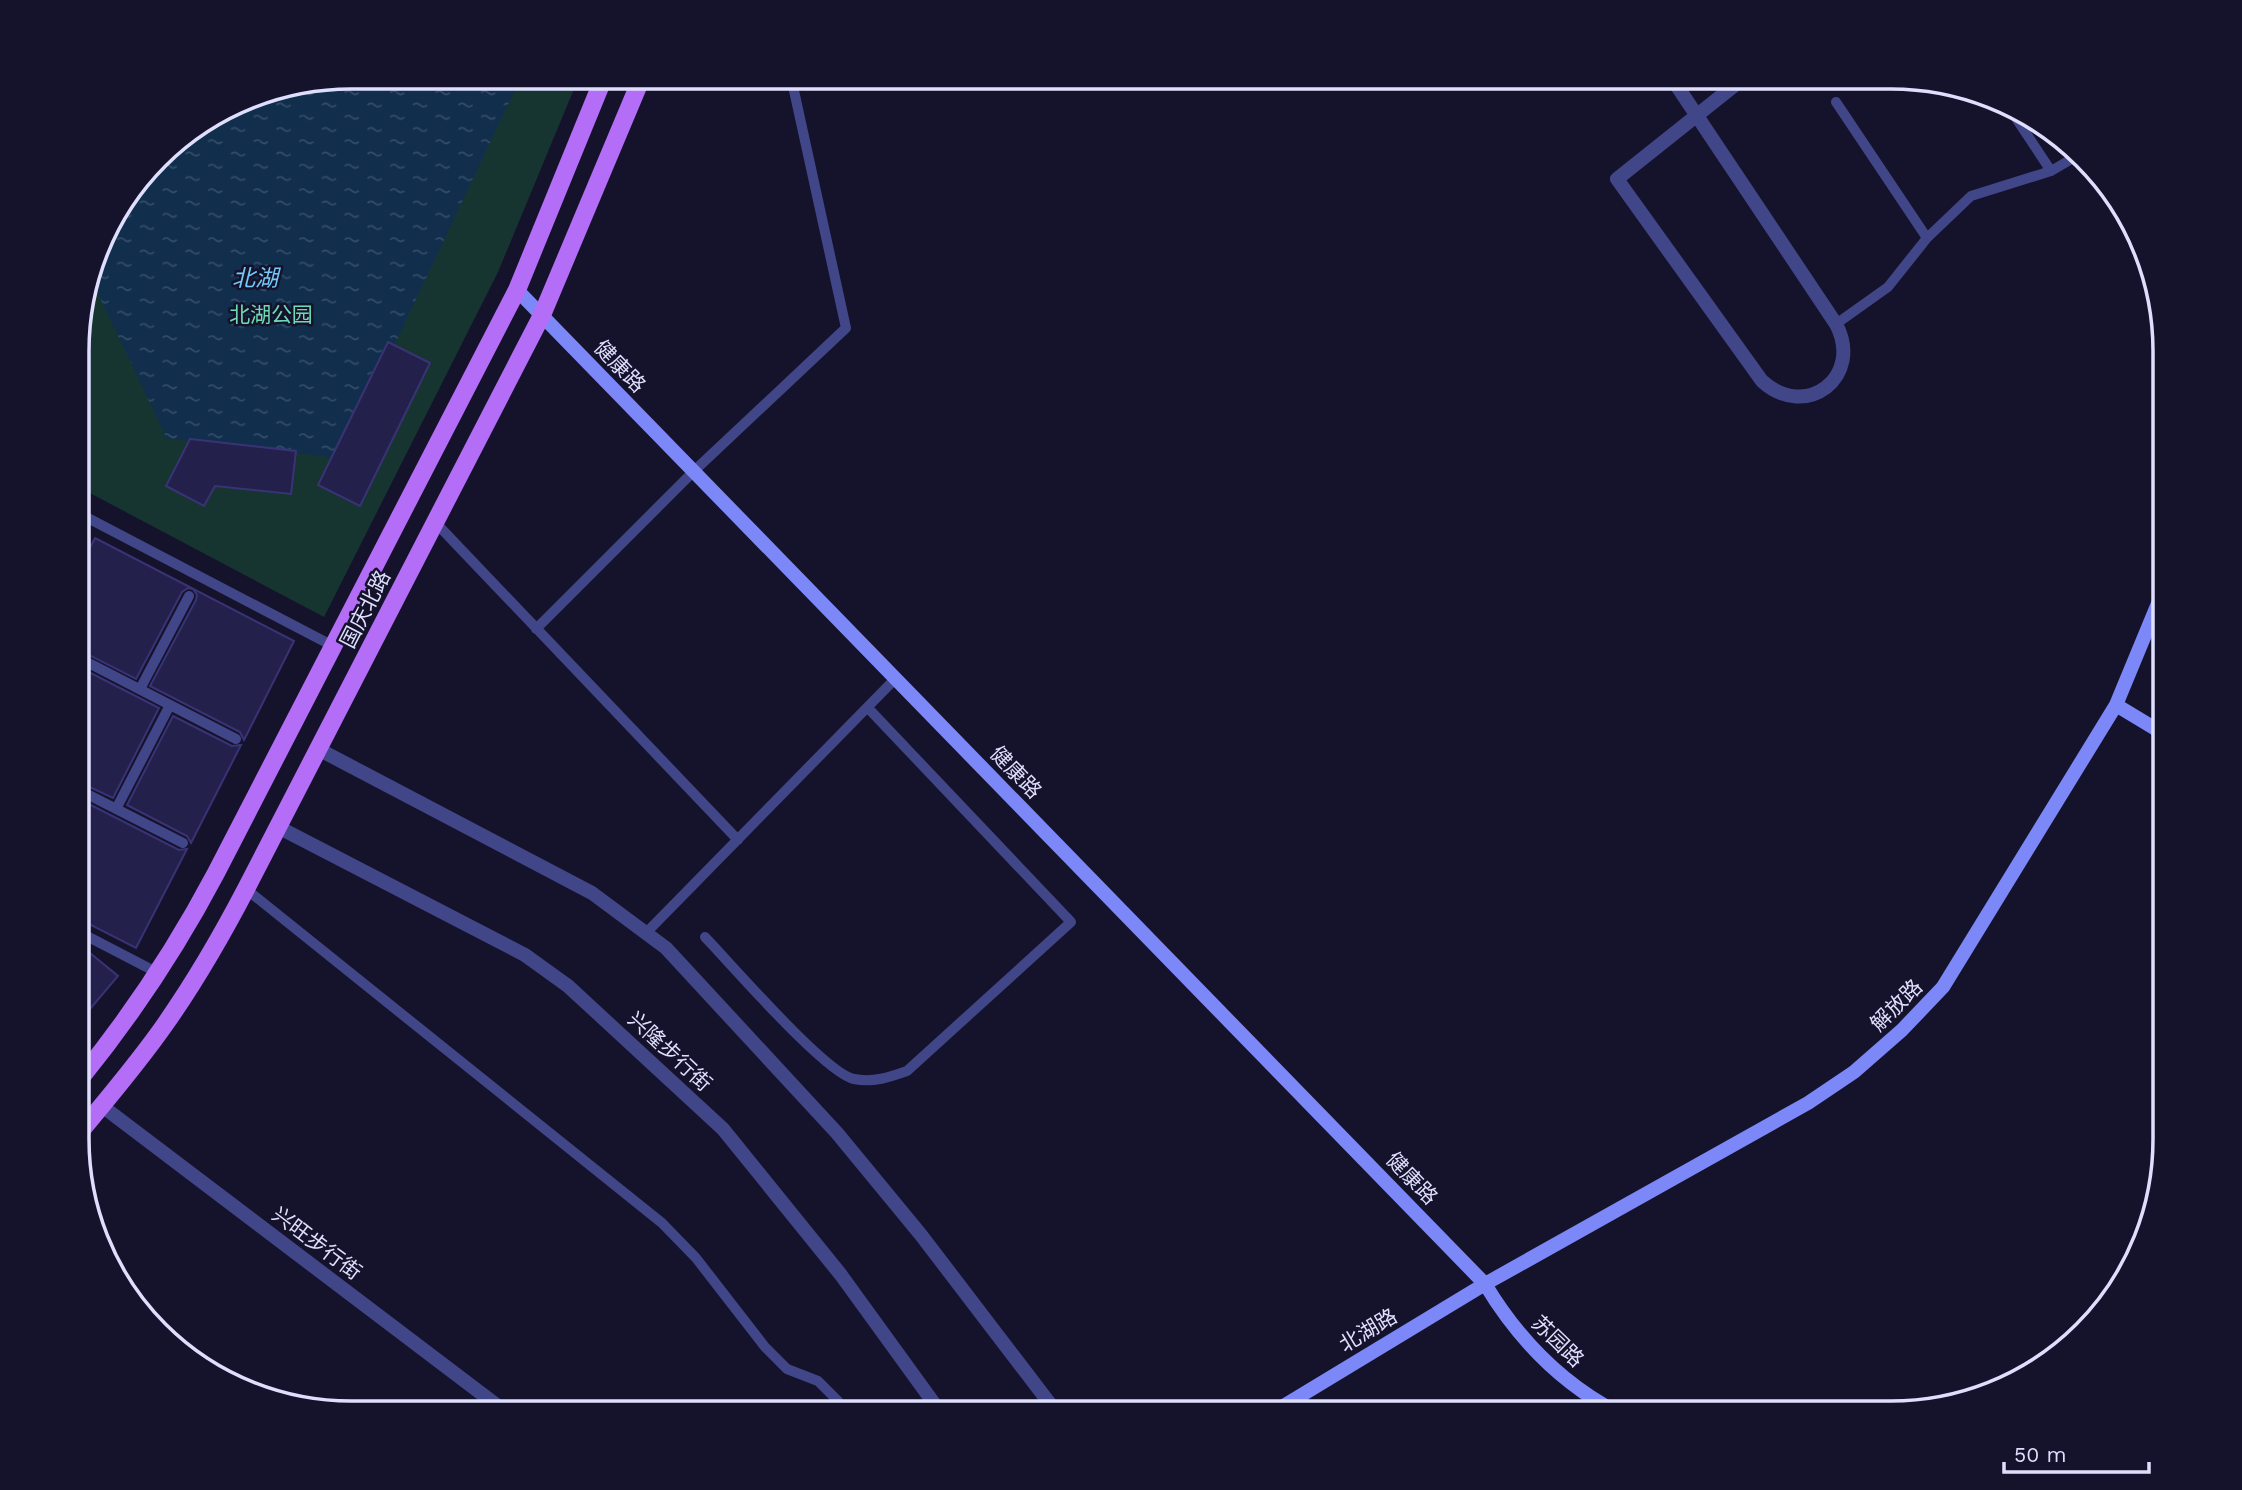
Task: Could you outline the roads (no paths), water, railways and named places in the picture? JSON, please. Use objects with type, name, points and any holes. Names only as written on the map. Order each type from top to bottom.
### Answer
[{"type":"main road","name":"国庆北路","points":[[89,1068],[158,974],[210,885],[517,290],[599,89]]},
{"type":"main road","name":"国庆北路","points":[[89,1121],[135,1065],[194,981],[246,889],[542,315],[637,89]]},
{"type":"street","points":[[1679,89],[1697,116],[1836,324],[1843,342],[1840,371],[1828,386],[1810,396],[1789,397],[1762,381],[1618,179],[1697,116],[1730,89]]},
{"type":"street","name":"健康路","points":[[517,290],[1485,1284]]},
{"type":"street","name":"解放路","points":[[1485,1284],[1808,1103],[1854,1072],[1902,1030],[1943,987],[2116,705],[2153,616]]},
{"type":"street","points":[[2116,705],[2153,727]]},
{"type":"street","points":[[318,749],[592,893],[666,948],[837,1133],[921,1235],[1048,1401]]},
{"type":"street","name":"兴隆步行街","points":[[278,827],[525,955],[568,986],[723,1129],[841,1275],[932,1401]]},
{"type":"street","name":"兴旺步行街","points":[[102,1106],[491,1401]]},
{"type":"street","name":"北湖路","points":[[1292,1401],[1485,1284]]},
{"type":"street","name":"苏园路","points":[[1485,1284],[1501,1310],[1539,1356],[1598,1401]]},
{"type":"lane","points":[[536,629],[694,471],[846,328],[794,89]]},
{"type":"lane","points":[[1836,102],[1927,238]]},
{"type":"lane","points":[[2019,122],[2051,171]]},
{"type":"lane","points":[[1836,324],[1888,287],[1927,238],[1970,196],[2051,171],[2070,160]]},
{"type":"lane","points":[[435,522],[737,840]]},
{"type":"lane","points":[[89,523],[333,646]]},
{"type":"lane","points":[[140,689],[189,596]]},
{"type":"lane","points":[[89,663],[236,739]]},
{"type":"lane","points":[[646,933],[896,678]]},
{"type":"lane","points":[[116,809],[170,705]]},
{"type":"lane","points":[[705,937],[821,1058],[852,1079],[879,1080],[907,1071],[1071,922],[868,708]]},
{"type":"lane","points":[[89,795],[183,844]]},
{"type":"lane","points":[[246,889],[662,1223],[696,1258],[765,1347],[787,1369],[818,1381],[838,1401]]},
{"type":"lane","points":[[89,937],[158,974]]},
{"type":"water","name":"北湖","points":[[352,89],[515,89],[394,346],[387,343],[331,457],[190,439],[167,439],[96,290],[109,251],[124,220],[143,192],[166,166],[192,143],[220,124],[267,103],[300,94]]},
{"type":"park label","name":"北湖公园","points":[[271,314]]}]
